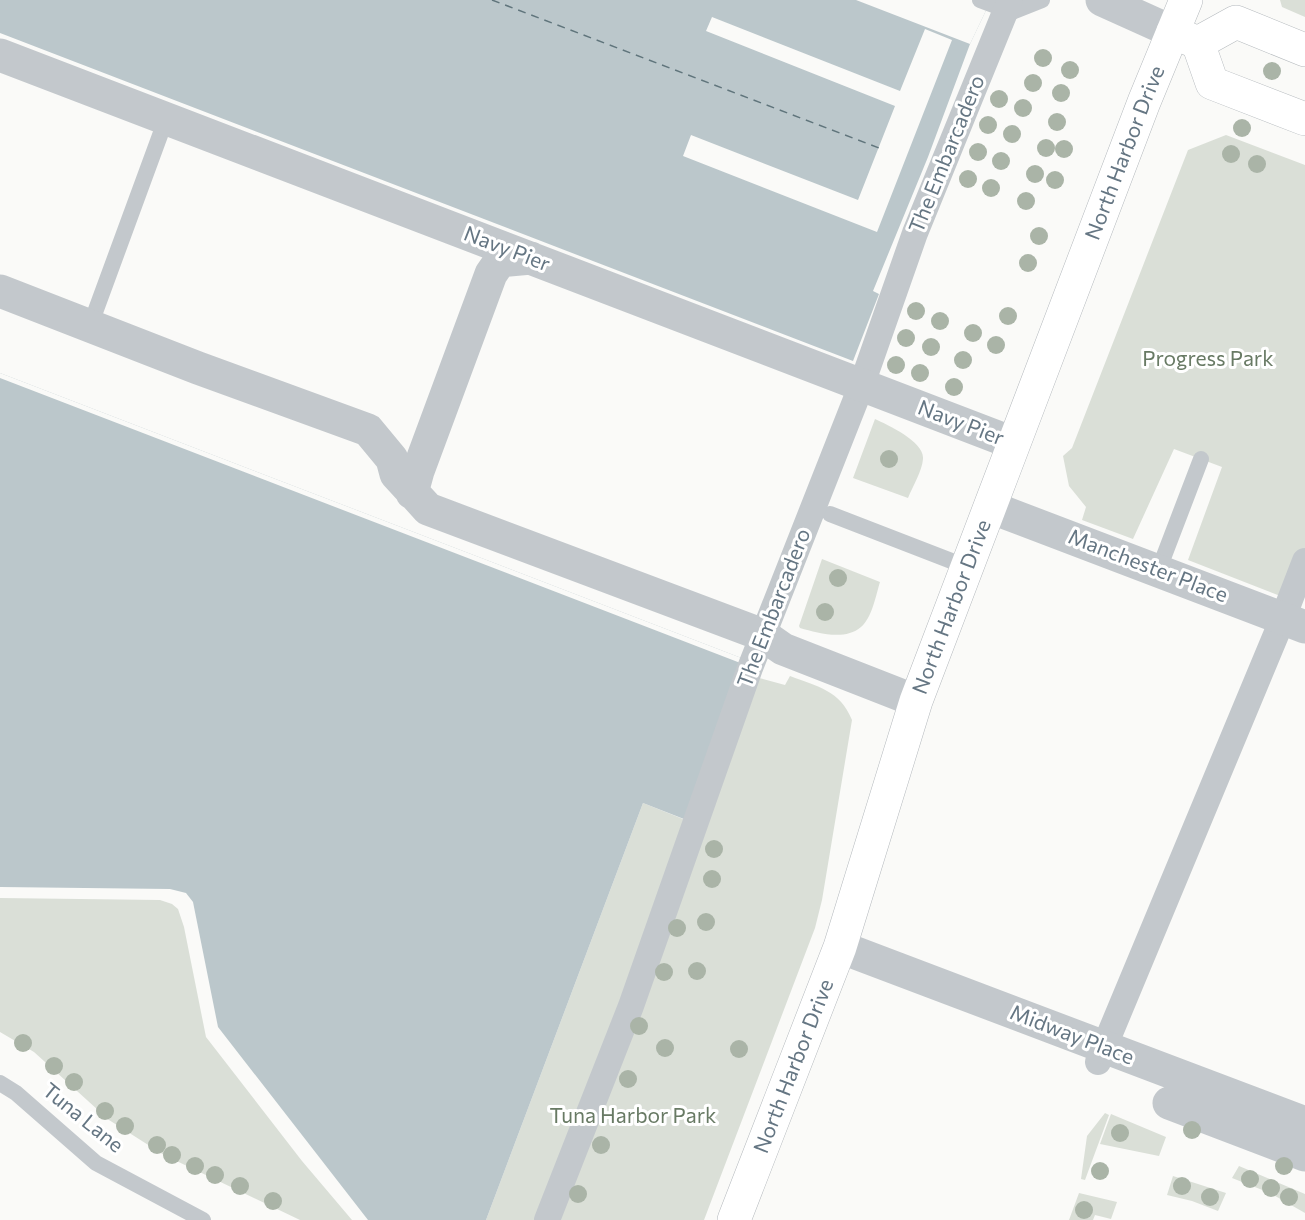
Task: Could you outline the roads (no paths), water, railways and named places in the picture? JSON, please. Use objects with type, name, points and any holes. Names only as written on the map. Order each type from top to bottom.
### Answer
[{"type":"main road","name":"North Harbor Drive","points":[[734,1220],[840,947],[916,701],[1013,443],[1144,102],[1186,37],[1186,0]]},
{"type":"main road","points":[[1305,50],[1236,22],[1186,37],[1212,83],[1305,119]]},
{"type":"street","points":[[1102,0],[1186,37]]},
{"type":"street","name":"The Embarcadero","points":[[547,1220],[631,1006],[763,635],[862,384],[915,233],[1007,5]]},
{"type":"street","name":"Navy Pier","points":[[0,55],[1013,443]]},
{"type":"street","points":[[412,493],[418,471],[491,274],[500,261],[531,258]]},
{"type":"street","points":[[0,291],[198,368],[368,430],[392,459],[396,474],[428,509],[763,635],[783,649],[916,701]]},
{"type":"street","name":"Manchester Place","points":[[990,507],[1159,569],[1294,622]]},
{"type":"street","points":[[1101,1055],[1294,622],[1305,561]]},
{"type":"street","name":"Midway Place","points":[[840,947],[1101,1055],[1305,1123]]},
{"type":"street","points":[[1169,1103],[1305,1155]]},
{"type":"lane","points":[[981,0],[1007,5],[1012,12],[1042,0]]},
{"type":"lane","points":[[90,326],[166,119]]},
{"type":"lane","points":[[1159,569],[1201,459]]},
{"type":"lane","points":[[830,514],[967,567]]},
{"type":"lane","name":"Tuna Lane","points":[[0,1083],[16,1093],[96,1163],[203,1220]]},
{"type":"park label","name":"Progress Park","points":[[1208,359]]},
{"type":"park label","name":"Tuna Harbor Park","points":[[633,1116]]}]
